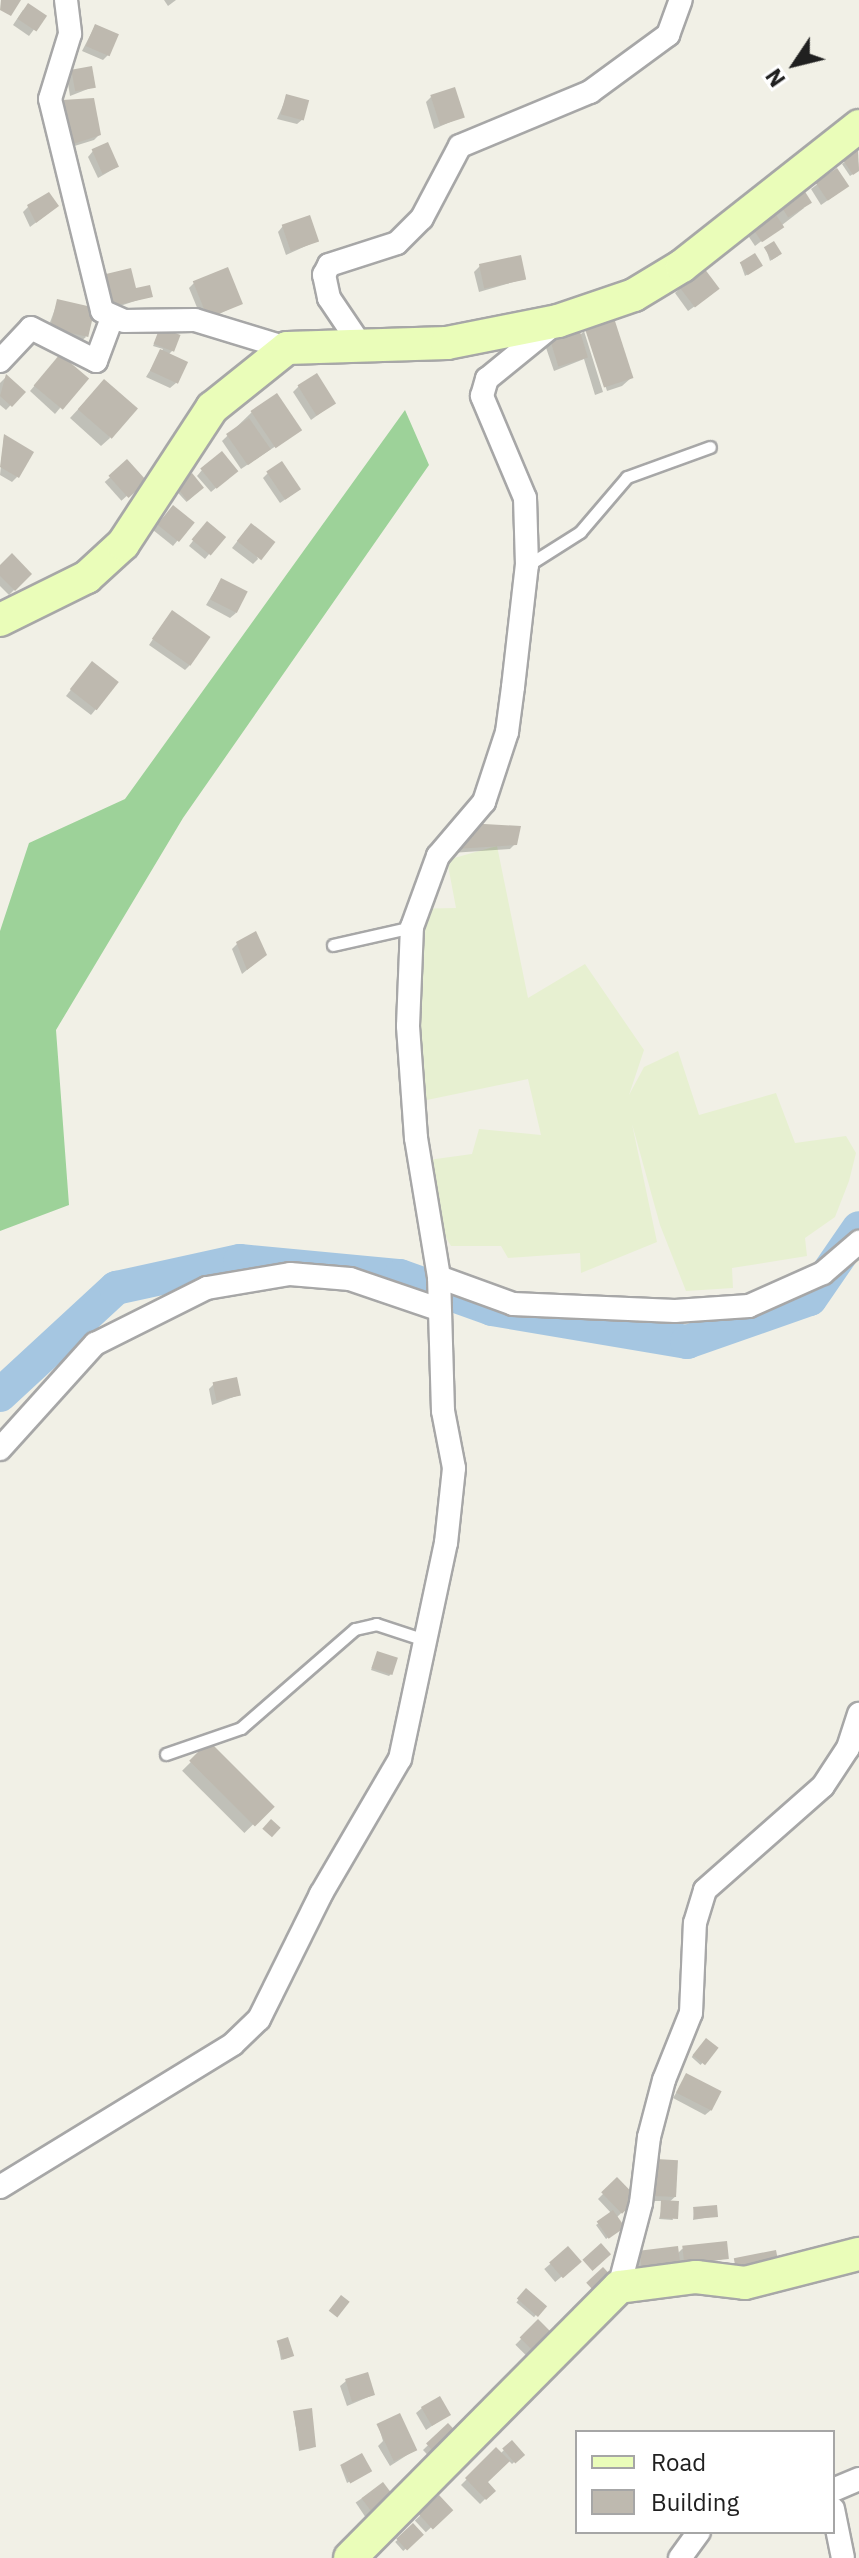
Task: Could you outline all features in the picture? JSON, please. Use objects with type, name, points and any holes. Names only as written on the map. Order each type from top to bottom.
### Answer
[{"type":"street","points":[[66,0],[70,34],[50,99],[102,311],[112,318],[195,320],[287,348],[447,343],[558,321],[634,295],[682,266],[859,126]]},
{"type":"street","points":[[362,347],[329,298],[324,275],[329,265],[397,243],[422,218],[460,146],[590,92],[668,35],[681,0]]},
{"type":"street","points":[[0,361],[31,328],[96,361],[112,318]]},
{"type":"street","points":[[0,2187],[220,2053],[259,2019],[321,1894],[400,1759],[446,1543],[454,1468],[443,1411],[438,1293],[422,1197],[411,1074],[412,927],[438,856],[484,802],[507,732],[527,565],[525,498],[482,396],[487,379],[558,321]]},
{"type":"street","points":[[0,620],[87,577],[114,552],[212,408],[287,348]]},
{"type":"street","points":[[0,1449],[95,1344],[207,1288],[290,1274],[350,1279],[513,1304],[675,1311],[749,1306],[823,1273],[859,1242]]},
{"type":"street","points":[[350,2558],[619,2287],[641,2203],[661,2094],[691,2013],[695,1923],[705,1890],[823,1786],[848,1748],[859,1714]]},
{"type":"street","points":[[619,2287],[696,2277],[745,2283],[859,2254]]},
{"type":"street","points":[[835,2489],[859,2479]]},
{"type":"street","points":[[835,2519],[843,2558]]},
{"type":"street","points":[[680,2558],[698,2534]]},
{"type":"lane","points":[[527,565],[580,532],[627,477],[710,447]]},
{"type":"lane","points":[[333,945],[412,927]]},
{"type":"lane","points":[[166,1754],[241,1728],[355,1629],[376,1624],[425,1640]]},
{"type":"green space","points":[[405,410],[429,465],[183,818],[56,1030],[69,1205],[0,1231],[0,931],[29,843],[125,799]]},
{"type":"green space","points":[[497,846],[528,998],[585,964],[644,1050],[629,1095],[644,1067],[678,1051],[699,1115],[776,1093],[795,1143],[846,1136],[856,1153],[849,1181],[835,1217],[805,1238],[807,1256],[732,1268],[733,1288],[686,1291],[660,1225],[632,1124],[657,1242],[581,1273],[580,1253],[508,1258],[501,1246],[451,1246],[432,1214],[421,1161],[472,1154],[479,1129],[541,1135],[528,1079],[422,1101],[405,909],[456,908],[447,860]]},
{"type":"building","points":[[1,0],[21,0],[11,16],[0,10]]},
{"type":"building","points":[[28,3],[47,16],[36,32],[17,19]]},
{"type":"building","points":[[95,24],[119,34],[110,56],[86,46]]},
{"type":"building","points":[[92,66],[96,88],[75,91],[71,70]]},
{"type":"building","points":[[455,87],[465,117],[440,125],[430,95]]},
{"type":"building","points":[[286,94],[309,100],[304,120],[281,114]]},
{"type":"building","points":[[94,98],[101,135],[73,144],[62,100]]},
{"type":"building","points":[[108,142],[119,167],[103,174],[92,149]]},
{"type":"building","points":[[858,150],[859,171],[853,175],[843,160]]},
{"type":"building","points":[[837,168],[849,186],[828,201],[815,183]]},
{"type":"building","points":[[804,190],[812,203],[788,218],[780,205]]},
{"type":"building","points":[[49,192],[59,206],[36,223],[27,205]]},
{"type":"building","points":[[772,209],[784,227],[762,242],[750,224]]},
{"type":"building","points":[[310,215],[319,241],[291,251],[282,225]]},
{"type":"building","points":[[774,241],[782,254],[772,260],[764,247]]},
{"type":"building","points":[[755,253],[763,266],[748,275],[740,263]]},
{"type":"building","points":[[521,255],[526,279],[484,288],[479,264]]},
{"type":"building","points":[[228,267],[243,304],[208,318],[193,281]]},
{"type":"building","points":[[131,268],[136,288],[150,285],[153,297],[113,306],[106,274]]},
{"type":"building","points":[[704,268],[720,289],[695,307],[679,287]]},
{"type":"building","points":[[57,299],[95,308],[88,337],[50,328]]},
{"type":"building","points":[[614,318],[633,378],[604,387],[585,328]]},
{"type":"building","points":[[578,325],[588,358],[558,367],[548,334]]},
{"type":"building","points":[[160,327],[181,335],[174,352],[154,344]]},
{"type":"building","points":[[160,349],[188,362],[178,384],[150,371]]},
{"type":"building","points":[[60,354],[89,378],[63,410],[34,385]]},
{"type":"building","points":[[317,373],[336,404],[317,416],[297,385]]},
{"type":"building","points":[[6,374],[26,392],[12,407],[0,396]]},
{"type":"building","points":[[104,379],[138,409],[112,439],[78,409]]},
{"type":"building","points":[[277,393],[302,430],[276,448],[250,411]]},
{"type":"building","points":[[249,418],[271,449],[248,465],[226,434]]},
{"type":"building","points":[[4,434],[34,452],[19,478],[0,467]]},
{"type":"building","points":[[222,451],[238,471],[217,489],[200,469]]},
{"type":"building","points":[[127,459],[147,481],[128,498],[108,476]]},
{"type":"building","points":[[282,461],[301,489],[285,500],[266,472]]},
{"type":"building","points":[[192,473],[204,488],[188,501],[176,486]]},
{"type":"building","points":[[173,505],[195,523],[179,542],[157,524]]},
{"type":"building","points":[[207,521],[226,537],[211,555],[192,539]]},
{"type":"building","points":[[251,523],[275,542],[261,560],[237,541]]},
{"type":"building","points":[[12,553],[32,574],[15,591],[0,576],[0,565]]},
{"type":"building","points":[[221,578],[248,592],[237,613],[210,599]]},
{"type":"building","points":[[172,610],[211,637],[190,666],[152,639]]},
{"type":"building","points":[[92,661],[119,682],[97,710],[70,689]]},
{"type":"building","points":[[467,823],[521,826],[517,845],[454,849]]},
{"type":"building","points":[[256,931],[267,955],[247,970],[236,942]]},
{"type":"building","points":[[237,1377],[241,1396],[216,1401],[213,1382]]},
{"type":"building","points":[[377,1651],[398,1658],[392,1675],[371,1668]]},
{"type":"building","points":[[209,1741],[275,1807],[255,1827],[189,1761]]},
{"type":"building","points":[[271,1819],[281,1828],[272,1837],[262,1829]]},
{"type":"building","points":[[706,2038],[719,2048],[705,2065],[692,2055]]},
{"type":"building","points":[[686,2073],[722,2091],[712,2111],[676,2093]]},
{"type":"building","points":[[656,2159],[678,2160],[676,2197],[654,2196]]},
{"type":"building","points":[[617,2177],[638,2199],[622,2214],[601,2192]]},
{"type":"building","points":[[661,2200],[679,2201],[678,2219],[660,2218]]},
{"type":"building","points":[[717,2205],[718,2217],[694,2219],[693,2207]]},
{"type":"building","points":[[613,2210],[625,2227],[609,2239],[597,2221]]},
{"type":"building","points":[[727,2241],[729,2259],[684,2264],[682,2246]]},
{"type":"building","points":[[601,2243],[611,2254],[592,2271],[582,2260]]},
{"type":"building","points":[[568,2246],[582,2262],[563,2278],[549,2262]]},
{"type":"building","points":[[678,2246],[681,2270],[642,2275],[639,2251]]},
{"type":"building","points":[[776,2250],[779,2266],[737,2274],[734,2258]]},
{"type":"building","points":[[603,2267],[614,2279],[597,2294],[586,2283]]},
{"type":"building","points":[[526,2288],[547,2306],[538,2317],[517,2299]]},
{"type":"building","points":[[341,2295],[350,2302],[337,2318],[329,2311]]},
{"type":"building","points":[[538,2319],[556,2337],[537,2355],[520,2337]]},
{"type":"building","points":[[288,2337],[294,2356],[283,2360],[277,2341]]},
{"type":"building","points":[[368,2372],[375,2395],[352,2402],[345,2379]]},
{"type":"building","points":[[440,2396],[451,2415],[432,2426],[421,2407]]},
{"type":"building","points":[[312,2408],[316,2447],[300,2450],[293,2411]]},
{"type":"building","points":[[400,2413],[417,2450],[394,2461],[376,2424]]},
{"type":"building","points":[[448,2423],[464,2440],[442,2460],[426,2443]]},
{"type":"building","points":[[512,2440],[525,2455],[515,2464],[502,2449]]},
{"type":"building","points":[[496,2447],[510,2461],[488,2482],[496,2491],[486,2500],[465,2478]]},
{"type":"building","points":[[362,2453],[372,2471],[350,2483],[340,2465]]},
{"type":"building","points":[[383,2482],[396,2499],[374,2515],[361,2498]]},
{"type":"building","points":[[439,2495],[453,2510],[433,2529],[419,2514]]},
{"type":"building","points":[[413,2523],[424,2535],[407,2550],[396,2539]]},
{"type":"waterway","points":[[0,1395],[116,1288],[240,1261],[400,1276],[492,1309],[687,1342],[810,1299],[859,1228]]}]
